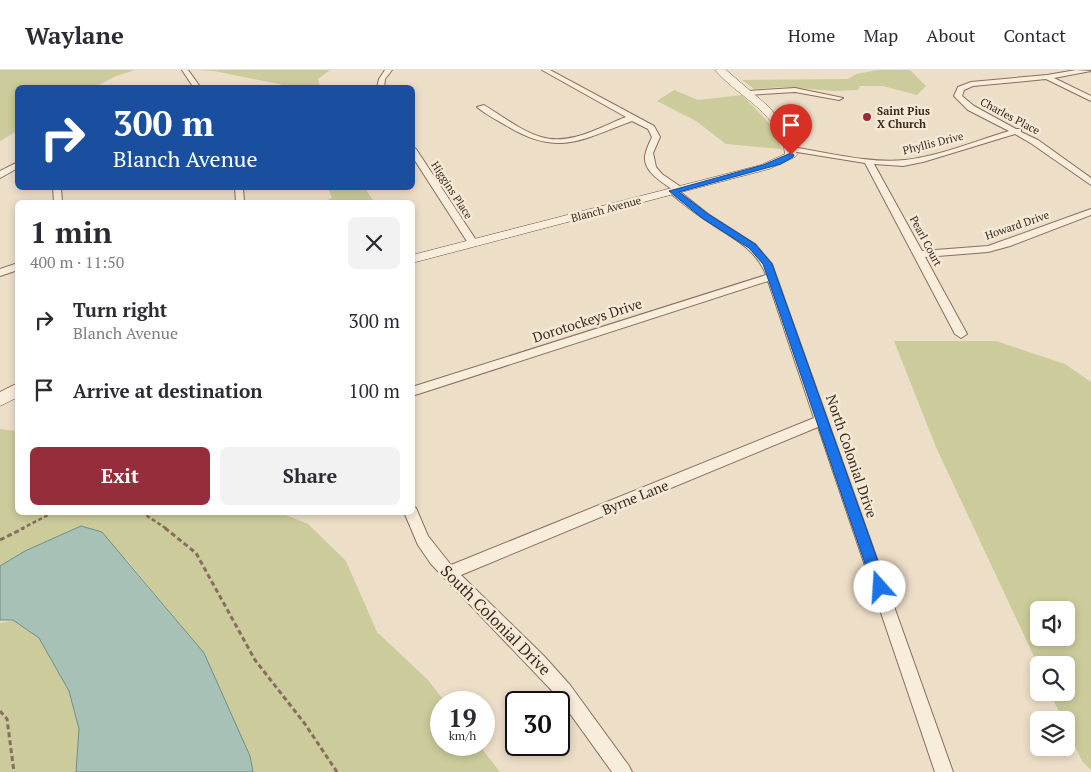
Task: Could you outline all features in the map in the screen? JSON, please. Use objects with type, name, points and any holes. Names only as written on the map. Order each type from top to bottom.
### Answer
[{"type":"main road","points":[[720,70],[779,124],[792,149]]},
{"type":"main road","name":"Blanch Avenue","points":[[415,259],[779,162],[791,155],[792,149]]},
{"type":"main road","points":[[0,400],[15,391]]},
{"type":"street","points":[[185,70],[196,85]]},
{"type":"street","points":[[381,85],[382,79],[389,70]]},
{"type":"street","points":[[545,70],[634,117]]},
{"type":"street","name":"Charles Place","points":[[1088,70],[1047,77],[971,84],[959,92],[961,100],[971,108],[1018,132],[1091,182]]},
{"type":"street","points":[[1047,77],[1091,99]]},
{"type":"street","points":[[746,93],[795,90],[838,98]]},
{"type":"street","points":[[481,107],[530,135],[549,141],[579,138],[634,117]]},
{"type":"street","name":"North Colonial Drive","points":[[634,117],[646,123],[655,132],[655,142],[649,157],[653,168],[705,216],[752,246],[767,264],[944,772]]},
{"type":"street","name":"Phyllis Drive","points":[[792,149],[868,161],[903,163],[923,160],[1018,132]]},
{"type":"street","name":"Higgins Place","points":[[415,154],[473,243]]},
{"type":"street","name":"Pearl Court","points":[[868,161],[961,334]]},
{"type":"street","points":[[0,175],[15,166]]},
{"type":"street","name":"Howard Drive","points":[[919,254],[988,249],[1007,244],[1091,212]]},
{"type":"street","points":[[0,273],[15,267]]},
{"type":"street","name":"Dorotockeys Drive","points":[[415,391],[771,277]]},
{"type":"street","name":"Byrne Lane","points":[[448,573],[822,420]]},
{"type":"street","name":"South Colonial Drive","points":[[412,515],[423,540],[448,573],[538,662],[564,691],[623,772]]},
{"type":"path","points":[[0,540],[48,515]]},
{"type":"path","points":[[147,515],[196,553],[255,660],[305,724],[336,772]]},
{"type":"path","points":[[0,711],[7,719],[14,772]]},
{"type":"green space","points":[[0,70],[135,70],[116,76],[99,85],[15,85],[15,132],[0,141]]},
{"type":"green space","points":[[199,70],[330,70],[318,79],[320,85],[283,85],[214,71]]},
{"type":"green space","points":[[878,70],[910,70],[926,86],[917,95],[883,86],[860,86],[858,90],[834,91],[786,87],[754,89],[742,80],[848,79],[856,74]]},
{"type":"green space","points":[[674,90],[698,100],[742,95],[775,129],[781,149],[726,144],[696,121],[657,101]]},
{"type":"green space","points":[[329,190],[366,190],[373,200],[328,200],[332,198]]},
{"type":"green space","points":[[894,341],[996,341],[1065,364],[1091,382],[1091,770],[1082,761],[1075,746],[1075,711],[1059,711],[1054,701],[1075,701],[1075,656],[1034,656],[936,447]]},
{"type":"green space","points":[[0,429],[15,431],[15,515],[286,515],[308,524],[346,561],[377,632],[428,680],[436,691],[430,691],[430,756],[488,756],[500,772],[253,772],[250,756],[204,653],[126,559],[81,526],[25,551],[0,566]]},
{"type":"green space","points":[[13,620],[39,638],[69,691],[79,729],[76,772],[0,772],[0,623]]},
{"type":"shaded area","points":[[81,526],[102,532],[204,653],[250,756],[253,772],[76,772],[79,729],[69,691],[39,638],[13,620],[0,620],[0,566],[25,551]]},
{"type":"place","name":"Saint Pius X Church","points":[[867,117]]},
{"type":"route","points":[[791,155],[765,167],[673,191],[705,216],[752,246],[767,264],[880,587]]}]
